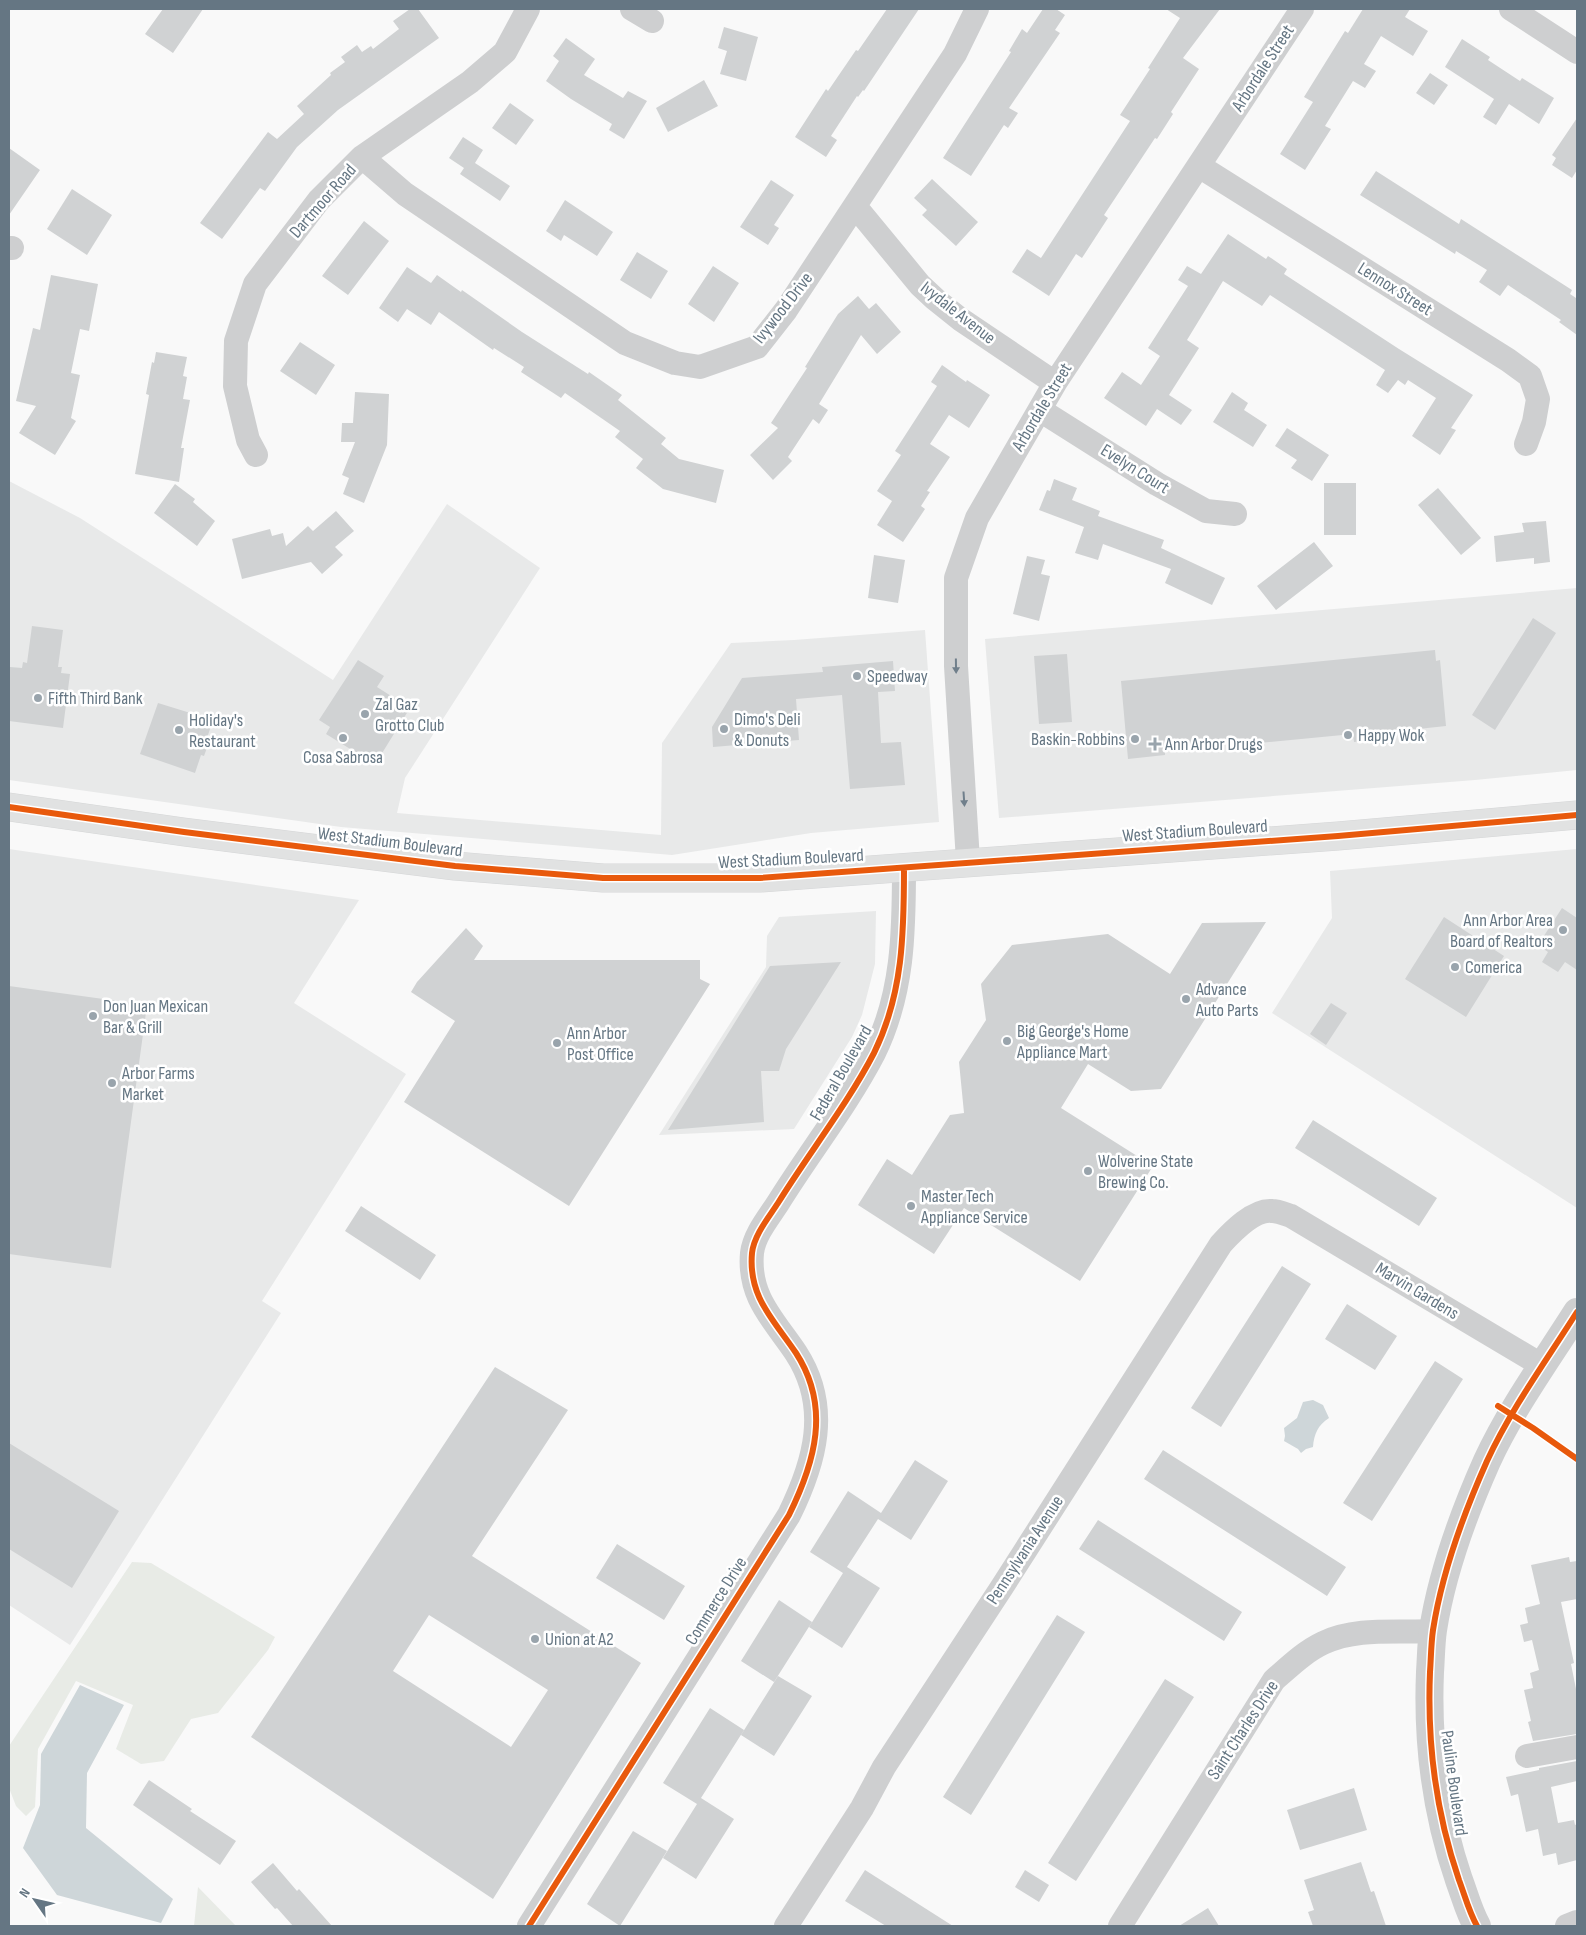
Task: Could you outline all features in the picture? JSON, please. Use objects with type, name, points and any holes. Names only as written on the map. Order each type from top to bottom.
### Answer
[{"type":"main road","name":"West Stadium Boulevard","points":[[9,807],[184,832],[455,866],[604,878],[760,878],[1338,836],[1577,816]]},
{"type":"street","name":"Dartmoor Road","points":[[256,455],[248,440],[235,386],[236,341],[255,284],[319,200],[362,157],[470,82],[505,52],[528,9]]},
{"type":"street","name":"Ivywood Drive","points":[[362,157],[405,194],[625,343],[674,363],[700,366],[757,347],[786,310],[954,54],[977,9]]},
{"type":"street","name":"Arbordale Street","points":[[968,862],[956,666],[956,578],[977,518],[1055,383],[1302,9]]},
{"type":"street","points":[[1511,9],[1577,52]]},
{"type":"street","name":"Lennox Street","points":[[1199,166],[1500,355],[1530,376],[1538,399],[1534,422],[1526,444]]},
{"type":"street","name":"Ivydale Avenue","points":[[855,206],[920,284],[935,299],[960,319],[1055,383]]},
{"type":"street","name":"Evelyn Court","points":[[1040,410],[1157,484],[1206,511],[1235,514]]},
{"type":"street","name":"Federal Boulevard","points":[[752,1274],[752,1251],[758,1236],[859,1079],[874,1053],[893,1004],[900,969],[904,868]]},
{"type":"street","name":"Pennsylvania Avenue","points":[[786,1926],[862,1808],[884,1767],[1002,1587],[1221,1244],[1234,1229],[1252,1216],[1271,1210],[1291,1216]]},
{"type":"street","name":"Marvin Gardens","points":[[1291,1216],[1543,1366]]},
{"type":"street","name":"Commerce Drive","points":[[529,1926],[788,1514],[809,1469],[814,1449],[816,1426],[816,1408],[810,1381],[797,1355],[768,1315],[758,1296],[752,1274]]},
{"type":"street","name":"Pauline Boulevard","points":[[1477,1926],[1448,1849],[1439,1808],[1432,1760],[1429,1697],[1432,1631],[1447,1568],[1460,1527],[1488,1460],[1511,1415],[1577,1312]]},
{"type":"street","name":"Saint Charles Drive","points":[[1120,1926],[1274,1680],[1310,1650],[1324,1642],[1360,1633],[1432,1631]]},
{"type":"street","points":[[1527,1756],[1577,1746]]},
{"type":"street","points":[[1567,1926],[1577,1922]]},
{"type":"shaded area","points":[[9,481],[80,518],[333,680],[447,504],[540,568],[405,778],[397,813],[661,835],[662,743],[731,643],[925,630],[939,822],[811,833],[672,855],[341,827],[9,780]]},
{"type":"shaded area","points":[[1577,588],[1577,770],[1475,780],[999,818],[985,639]]},
{"type":"shaded area","points":[[9,849],[359,900],[294,1003],[406,1074],[262,1301],[281,1313],[70,1645],[9,1605]]},
{"type":"shaded area","points":[[1577,849],[1577,1208],[1272,1013],[1332,918],[1330,871]]},
{"type":"shaded area","points":[[876,911],[875,964],[862,1015],[852,1037],[794,1129],[659,1135],[766,967],[767,936],[779,917]]},
{"type":"shaded area","points":[[1313,1400],[1323,1405],[1329,1418],[1317,1430],[1313,1447],[1301,1453],[1298,1449],[1284,1441],[1284,1428],[1297,1418],[1303,1402]]},
{"type":"shaded area","points":[[132,1562],[151,1563],[275,1637],[268,1650],[218,1713],[191,1719],[164,1761],[141,1764],[116,1749],[133,1705],[76,1681],[38,1749],[35,1807],[26,1816],[16,1806],[9,1788],[9,1746]]},
{"type":"shaded area","points":[[80,1685],[124,1705],[87,1773],[86,1828],[173,1899],[161,1923],[57,1895],[23,1848],[40,1805],[41,1754]]},
{"type":"shaded area","points":[[198,1887],[236,1926],[194,1926]]},
{"type":"building","points":[[163,9],[203,9],[173,53],[145,34]]},
{"type":"building","points":[[410,9],[418,9],[439,38],[338,110],[297,147],[265,191],[260,188],[222,239],[200,223],[268,132],[277,139],[304,114],[297,106],[331,75],[330,73],[345,62],[341,57],[357,45],[362,52],[371,46],[373,49],[399,29],[393,21]]},
{"type":"building","points":[[887,9],[919,9],[831,136],[837,140],[826,157],[795,137],[826,89],[828,91]]},
{"type":"building","points":[[1043,9],[1056,9],[1065,15],[1055,30],[1060,33],[1009,108],[1018,113],[1008,128],[1004,125],[971,176],[943,158],[1011,52],[1009,51],[1022,29],[1027,33]]},
{"type":"building","points":[[1166,9],[1220,9],[1183,58],[1199,69],[1171,112],[1173,114],[1104,215],[1108,218],[1082,258],[1076,254],[1049,296],[1012,272],[1027,249],[1041,258],[1130,121],[1120,115],[1180,18]]},
{"type":"building","points":[[1363,9],[1410,9],[1405,17],[1428,31],[1413,56],[1381,36],[1364,64],[1376,71],[1365,88],[1353,81],[1325,126],[1331,129],[1305,170],[1280,154],[1313,102],[1304,97],[1345,31],[1348,33]]},
{"type":"building","points":[[724,27],[758,37],[746,81],[720,74],[727,51],[718,48]]},
{"type":"building","points":[[566,38],[595,59],[584,75],[623,98],[628,91],[647,101],[624,139],[609,130],[612,124],[546,81],[559,61],[553,56]]},
{"type":"building","points":[[1462,39],[1490,57],[1488,60],[1520,81],[1522,78],[1554,98],[1539,124],[1509,104],[1496,125],[1483,117],[1494,99],[1445,67]]},
{"type":"building","points":[[1430,73],[1448,85],[1434,105],[1416,93]]},
{"type":"building","points":[[704,80],[718,106],[668,132],[656,108]]},
{"type":"building","points":[[510,103],[534,120],[516,145],[492,128]]},
{"type":"building","points":[[1577,118],[1577,170],[1572,178],[1552,165],[1556,158],[1552,155]]},
{"type":"building","points":[[463,137],[483,150],[475,163],[510,186],[500,201],[460,174],[464,168],[449,158]]},
{"type":"building","points":[[9,148],[40,170],[9,215]]},
{"type":"building","points":[[1376,171],[1459,224],[1461,219],[1572,290],[1570,294],[1576,298],[1577,296],[1577,335],[1559,322],[1561,320],[1508,285],[1500,296],[1479,282],[1487,270],[1456,251],[1455,254],[1360,195]]},
{"type":"building","points":[[932,179],[978,222],[956,246],[922,215],[927,210],[914,198]]},
{"type":"building","points":[[771,180],[794,195],[774,225],[779,228],[768,245],[740,227]]},
{"type":"building","points":[[72,189],[112,215],[87,255],[47,229]]},
{"type":"building","points":[[565,200],[613,232],[597,256],[564,235],[561,241],[546,231]]},
{"type":"building","points":[[364,221],[389,241],[348,295],[322,276]]},
{"type":"building","points":[[1228,234],[1266,259],[1268,256],[1287,269],[1284,274],[1473,395],[1451,428],[1456,430],[1440,455],[1412,436],[1436,398],[1408,380],[1405,385],[1398,380],[1388,393],[1376,385],[1385,370],[1270,295],[1262,306],[1223,281],[1187,340],[1199,348],[1169,395],[1192,410],[1181,425],[1157,409],[1146,426],[1104,398],[1122,372],[1141,385],[1160,356],[1148,348],[1188,286],[1178,280],[1187,266],[1201,274]]},
{"type":"building","points":[[637,252],[668,271],[651,299],[620,280]]},
{"type":"building","points":[[713,266],[739,283],[714,322],[688,304]]},
{"type":"building","points":[[407,267],[431,283],[437,275],[522,332],[588,374],[589,372],[622,395],[618,400],[666,438],[661,444],[679,459],[724,470],[716,503],[663,489],[636,468],[643,459],[615,437],[620,431],[565,393],[561,398],[521,372],[524,367],[494,348],[493,350],[439,312],[431,325],[407,309],[398,322],[379,308]]},
{"type":"building","points":[[51,275],[98,284],[89,331],[80,329],[71,373],[80,375],[71,418],[76,421],[55,455],[19,433],[36,406],[16,401],[33,328],[40,330]]},
{"type":"building","points":[[858,296],[869,309],[876,303],[901,332],[877,354],[861,335],[819,404],[828,410],[819,424],[813,419],[788,457],[792,461],[773,480],[750,455],[778,428],[771,423],[807,368],[805,367],[838,314]]},
{"type":"building","points":[[300,342],[335,365],[316,395],[280,371]]},
{"type":"building","points":[[156,352],[187,357],[183,376],[187,377],[183,399],[190,400],[181,448],[184,448],[179,482],[135,474],[149,395],[146,394],[152,362],[154,363]]},
{"type":"building","points":[[942,365],[966,382],[967,380],[990,395],[969,428],[949,415],[930,444],[950,457],[927,491],[930,492],[921,506],[925,509],[903,542],[877,525],[892,501],[877,491],[901,455],[895,451],[937,386],[931,382]]},
{"type":"building","points":[[355,392],[389,394],[387,445],[364,503],[343,494],[349,478],[342,475],[355,442],[341,442],[342,423],[353,423]]},
{"type":"building","points":[[1232,392],[1248,403],[1244,410],[1267,425],[1253,447],[1213,422]]},
{"type":"building","points":[[1287,428],[1329,455],[1312,481],[1291,468],[1297,460],[1275,446]]},
{"type":"building","points":[[1054,479],[1077,488],[1072,500],[1100,511],[1098,516],[1164,540],[1161,548],[1225,578],[1212,605],[1165,583],[1171,569],[1103,544],[1098,560],[1075,553],[1084,527],[1039,510],[1047,490],[1050,491]]},
{"type":"building","points":[[1324,483],[1356,483],[1356,535],[1324,535]]},
{"type":"building","points":[[175,484],[195,499],[193,502],[215,521],[197,546],[154,513]]},
{"type":"building","points":[[1438,488],[1481,538],[1461,555],[1418,505]]},
{"type":"building","points":[[336,511],[354,531],[335,547],[343,555],[322,574],[311,562],[242,579],[232,539],[270,529],[272,536],[283,533],[286,546],[308,526],[313,531]]},
{"type":"building","points":[[1546,521],[1550,562],[1534,564],[1534,558],[1496,562],[1494,536],[1524,532],[1522,523]]},
{"type":"building","points":[[1314,542],[1333,566],[1276,610],[1257,586]]},
{"type":"building","points":[[874,555],[905,560],[898,603],[868,598]]},
{"type":"building","points":[[1027,556],[1045,560],[1041,574],[1050,576],[1039,621],[1013,614]]},
{"type":"building","points":[[1533,618],[1556,633],[1495,730],[1472,715]]},
{"type":"building","name":"Fifth Third Bank","points":[[32,626],[63,630],[58,667],[62,667],[61,673],[70,674],[63,728],[9,721],[10,667],[22,668],[23,662],[27,663]]},
{"type":"building","points":[[1435,650],[1436,661],[1440,660],[1446,726],[1390,732],[1390,738],[1354,742],[1353,734],[1227,746],[1227,743],[1165,748],[1165,755],[1128,759],[1121,681]]},
{"type":"building","points":[[1067,654],[1072,722],[1039,724],[1034,656]]},
{"type":"building","name":"Zal Gaz Grotto Club","points":[[358,660],[384,676],[377,687],[410,708],[379,758],[372,754],[368,760],[326,734],[330,727],[319,720]]},
{"type":"building","points":[[893,661],[895,691],[878,692],[881,743],[901,742],[905,785],[850,789],[842,695],[796,699],[799,740],[713,747],[712,727],[742,678],[823,672],[822,667]]},
{"type":"building","name":"Holiday's Restaurant","points":[[158,703],[213,720],[206,741],[209,742],[204,756],[201,755],[195,773],[140,754]]},
{"type":"building","name":"Ann Arbor Area Board of Realtors","points":[[1562,908],[1577,918],[1577,970],[1565,962],[1558,972],[1542,962],[1548,952],[1538,945]]},
{"type":"building","name":"Comerica","points":[[1444,917],[1504,956],[1466,1017],[1405,979]]},
{"type":"building","points":[[1266,922],[1161,1089],[1131,1091],[1088,1064],[1061,1108],[1153,1166],[1080,1281],[964,1208],[934,1254],[858,1205],[887,1159],[912,1175],[950,1115],[964,1113],[959,1062],[986,1020],[981,984],[1012,945],[1108,934],[1170,974],[1202,923]]},
{"type":"building","name":"Ann Arbor Post Office","points":[[466,928],[483,946],[474,960],[700,960],[700,979],[710,984],[569,1206],[404,1102],[455,1021],[411,992],[417,982]]},
{"type":"building","points":[[841,962],[786,1049],[779,1071],[761,1071],[764,1122],[668,1130],[770,966]]},
{"type":"building","points":[[9,986],[147,1005],[111,1268],[9,1254]]},
{"type":"building","points":[[1331,1003],[1347,1013],[1326,1045],[1310,1034]]},
{"type":"building","points":[[1313,1120],[1437,1198],[1419,1226],[1295,1148]]},
{"type":"building","points":[[361,1206],[436,1255],[420,1280],[345,1231]]},
{"type":"building","points":[[1282,1266],[1311,1284],[1221,1427],[1191,1408]]},
{"type":"building","points":[[1347,1304],[1397,1336],[1375,1370],[1325,1339]]},
{"type":"building","points":[[1435,1361],[1463,1379],[1372,1521],[1343,1503]]},
{"type":"building","name":"Union at A2","points":[[495,1367],[568,1410],[472,1556],[641,1663],[493,1899],[251,1737]],"holes":[[[429,1615],[548,1690],[511,1747],[393,1671]]]},
{"type":"building","points":[[9,1443],[119,1511],[72,1588],[9,1549]]},
{"type":"building","points":[[1163,1450],[1346,1567],[1327,1596],[1144,1479]]},
{"type":"building","points":[[915,1460],[948,1481],[911,1540],[878,1519],[847,1567],[880,1588],[842,1648],[809,1627],[843,1573],[810,1552],[848,1491],[881,1513]]},
{"type":"building","points":[[1098,1520],[1242,1612],[1224,1641],[1079,1549]]},
{"type":"building","points":[[617,1544],[685,1586],[664,1620],[596,1578]]},
{"type":"building","points":[[1569,1557],[1570,1562],[1577,1561],[1577,1599],[1561,1602],[1574,1663],[1571,1664],[1577,1694],[1577,1734],[1533,1741],[1528,1722],[1531,1721],[1524,1690],[1533,1688],[1530,1673],[1539,1670],[1532,1640],[1524,1642],[1520,1625],[1528,1623],[1525,1608],[1540,1604],[1531,1565]]},
{"type":"building","points":[[779,1600],[812,1622],[774,1682],[741,1661]]},
{"type":"building","points":[[1057,1615],[1085,1632],[971,1815],[943,1797]]},
{"type":"building","points":[[778,1676],[812,1696],[774,1756],[741,1735]]},
{"type":"building","points":[[1165,1679],[1194,1697],[1076,1881],[1048,1863]]},
{"type":"building","points":[[710,1708],[744,1730],[701,1798],[734,1819],[696,1879],[663,1858],[697,1804],[663,1783]]},
{"type":"building","points":[[1577,1761],[1577,1781],[1551,1787],[1558,1823],[1574,1820],[1575,1825],[1577,1824],[1577,1860],[1558,1865],[1556,1853],[1543,1856],[1538,1829],[1526,1832],[1518,1794],[1511,1796],[1506,1777],[1539,1770],[1539,1768]]},
{"type":"building","points":[[149,1780],[192,1809],[190,1811],[236,1841],[220,1865],[133,1805]]},
{"type":"building","points":[[1354,1788],[1367,1830],[1300,1850],[1287,1810]]},
{"type":"building","points":[[633,1831],[667,1851],[620,1926],[587,1904]]},
{"type":"building","points":[[1361,1862],[1371,1892],[1374,1891],[1386,1926],[1313,1926],[1308,1912],[1314,1910],[1304,1880]]},
{"type":"building","points":[[273,1863],[297,1891],[299,1889],[332,1926],[293,1926],[277,1908],[275,1909],[251,1882]]},
{"type":"building","points":[[865,1870],[953,1926],[886,1926],[845,1901]]},
{"type":"building","points":[[1025,1870],[1049,1885],[1039,1902],[1015,1887]]},
{"type":"building","points":[[1208,1908],[1219,1926],[1179,1926]]},
{"type":"cycle path","points":[[9,807],[184,832],[455,866],[603,878],[760,878],[1338,836],[1577,815]]},
{"type":"cycle path","points":[[529,1926],[789,1515],[806,1475],[812,1455],[815,1434],[816,1414],[813,1394],[807,1373],[796,1353],[771,1318],[758,1295],[752,1269],[753,1246],[762,1226],[852,1091],[874,1053],[884,1031],[891,1008],[900,963],[904,868]]},
{"type":"cycle path","points":[[1477,1926],[1467,1904],[1451,1855],[1444,1829],[1435,1778],[1429,1699],[1433,1630],[1454,1544],[1487,1461],[1518,1404],[1577,1312]]},
{"type":"cycle path","points":[[1498,1406],[1577,1459]]},
{"type":"place","name":"Speedway","points":[[857,676]]},
{"type":"place","name":"Fifth Third Bank","points":[[38,698]]},
{"type":"place","name":"Zal Gaz Grotto Club","points":[[365,714]]},
{"type":"place","name":"Dimo's Deli & Donuts","points":[[724,729]]},
{"type":"place","name":"Holiday's Restaurant","points":[[179,730]]},
{"type":"place","name":"Happy Wok","points":[[1348,735]]},
{"type":"place","name":"Cosa Sabrosa","points":[[343,738]]},
{"type":"place","name":"Baskin-Robbins","points":[[1135,739]]},
{"type":"place","name":"Ann Arbor Drugs","points":[[1155,744]]},
{"type":"place","name":"Ann Arbor Area Board of Realtors","points":[[1563,930]]},
{"type":"place","name":"Comerica","points":[[1455,967]]},
{"type":"place","name":"Advance Auto Parts","points":[[1186,999]]},
{"type":"place","name":"Don Juan Mexican Bar & Grill","points":[[93,1016]]},
{"type":"place","name":"Big George's Home Appliance Mart","points":[[1007,1041]]},
{"type":"place","name":"Ann Arbor Post Office","points":[[557,1043]]},
{"type":"place","name":"Arbor Farms Market","points":[[112,1083]]},
{"type":"place","name":"Wolverine State Brewing Co.","points":[[1088,1171]]},
{"type":"place","name":"Master Tech Appliance Service","points":[[911,1206]]},
{"type":"place","name":"Union at A2","points":[[535,1639]]}]
